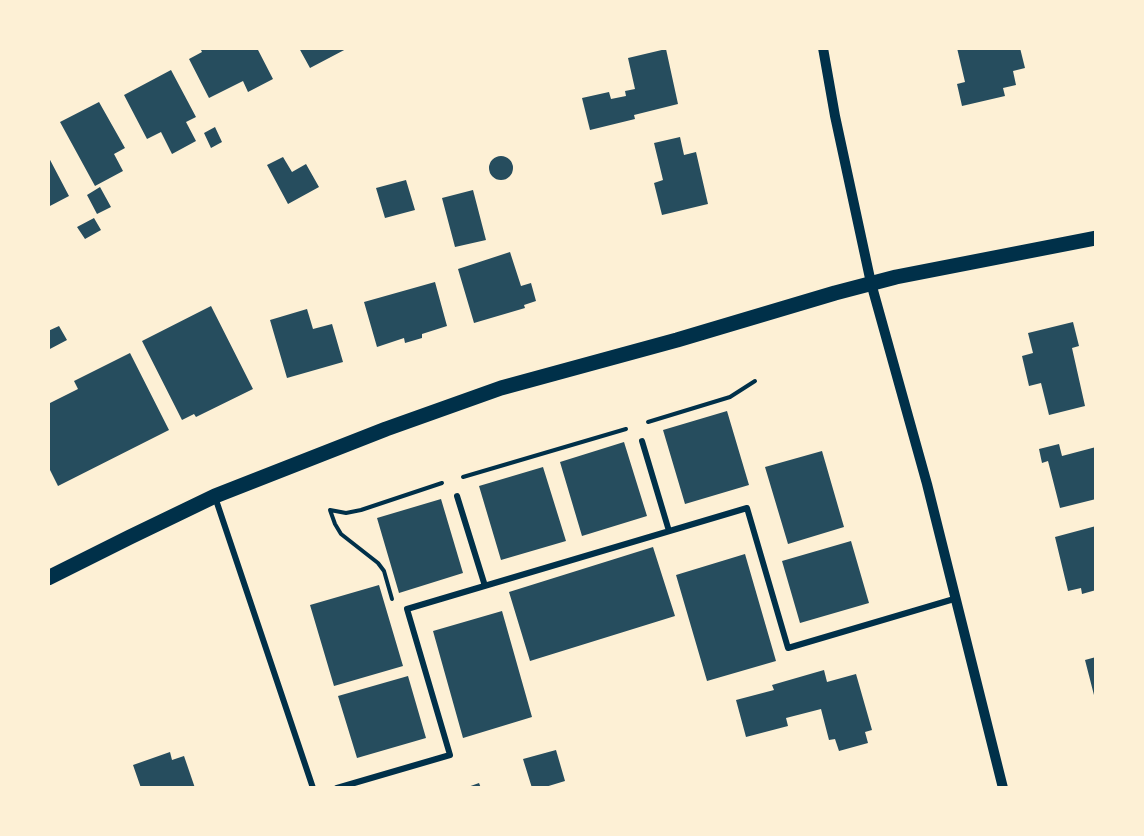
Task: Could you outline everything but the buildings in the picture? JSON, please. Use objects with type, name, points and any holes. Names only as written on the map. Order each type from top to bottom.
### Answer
[{"type":"main road","points":[[48,579],[214,496],[501,388],[677,340],[835,292],[913,273],[1096,238]]},
{"type":"street","points":[[823,48],[835,116],[871,283],[927,484],[1003,788]]},
{"type":"street","points":[[642,441],[669,531]]},
{"type":"street","points":[[214,496],[313,788]]},
{"type":"street","points":[[457,496],[485,586]]},
{"type":"street","points":[[337,788],[450,755],[407,609],[747,508],[788,648],[954,598]]},
{"type":"path","points":[[647,422],[730,397],[755,381]]},
{"type":"path","points":[[459,478],[636,426]]},
{"type":"path","points":[[407,609],[395,604],[390,597],[384,571],[378,563],[341,534],[330,510],[346,513],[361,510],[448,482]]}]
